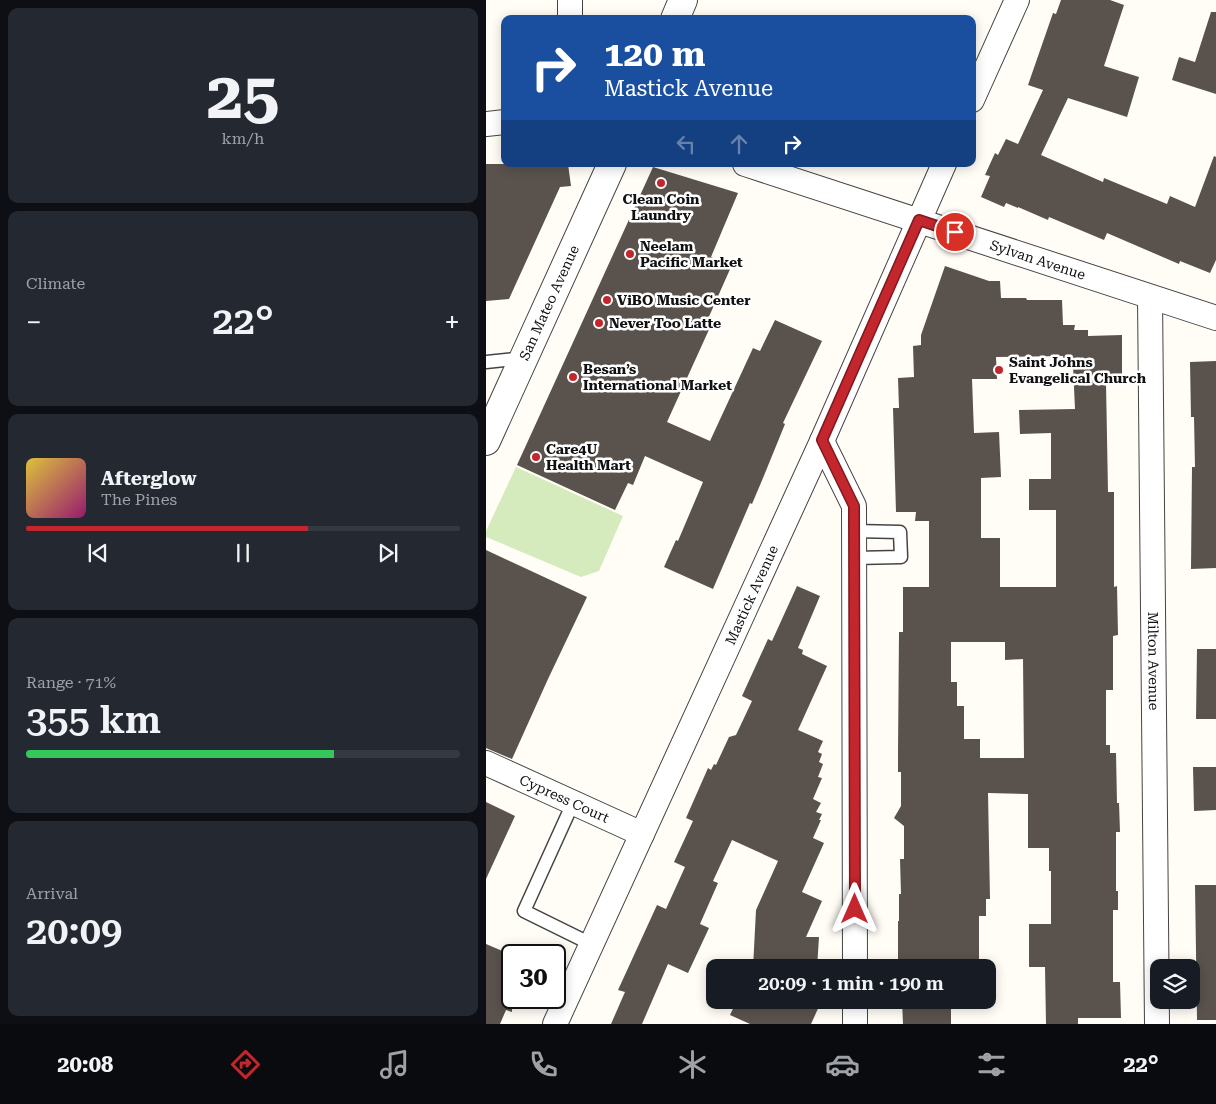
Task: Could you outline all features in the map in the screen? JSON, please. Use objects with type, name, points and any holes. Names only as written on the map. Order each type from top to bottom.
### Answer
[{"type":"street","points":[[570,0],[570,15]]},
{"type":"street","points":[[677,15],[683,0]]},
{"type":"street","points":[[976,91],[1017,0]]},
{"type":"street","points":[[486,124],[501,122]]},
{"type":"street","name":"San Mateo Avenue","points":[[486,441],[611,167]]},
{"type":"street","name":"Sylvan Avenue","points":[[754,167],[1216,318]]},
{"type":"street","name":"Mastick Avenue","points":[[555,1024],[822,440],[943,167]]},
{"type":"street","name":"Milton Avenue","points":[[1150,297],[1157,1024]]},
{"type":"street","points":[[822,440],[854,506],[855,959]]},
{"type":"street","name":"Cypress Court","points":[[486,763],[642,834]]},
{"type":"street","points":[[855,1009],[855,1024]]},
{"type":"lane","points":[[486,362],[525,358]]},
{"type":"lane","points":[[854,531],[900,532],[901,557],[854,558]]},
{"type":"lane","points":[[574,803],[524,911],[592,944]]},
{"type":"green space","points":[[516,467],[623,516],[599,571],[581,577],[486,537],[486,531]]},
{"type":"building","points":[[1061,0],[1110,0],[1124,5],[1104,66],[1139,77],[1127,117],[1068,98],[1041,155],[1103,182],[1104,178],[1167,204],[1170,196],[1195,207],[1214,156],[1216,157],[1216,260],[1210,273],[1180,261],[1179,264],[1107,233],[1104,240],[1049,217],[1048,220],[1018,207],[1006,203],[1004,207],[981,197],[990,176],[985,175],[995,153],[998,155],[1006,139],[1018,144],[1043,90],[1028,85],[1053,13],[1056,14]]},
{"type":"building","points":[[1211,12],[1216,12],[1216,94],[1172,80],[1179,57],[1195,62]]},
{"type":"building","points":[[486,164],[501,164],[501,167],[568,167],[571,186],[560,187],[509,299],[486,301]]},
{"type":"building","points":[[653,167],[738,193],[711,257],[731,267],[707,321],[712,323],[667,422],[710,441],[753,348],[760,351],[775,320],[822,341],[783,423],[785,424],[763,478],[752,504],[750,503],[713,589],[664,567],[676,540],[678,541],[703,482],[645,456],[633,485],[628,483],[615,510],[517,465]]},
{"type":"building","points":[[945,266],[989,281],[1000,281],[1001,298],[1062,300],[1063,325],[1075,325],[1074,330],[1088,330],[1088,336],[1122,335],[1122,383],[1106,383],[1108,492],[1114,492],[1114,587],[1117,586],[1118,635],[1113,636],[1113,690],[1106,690],[1106,745],[1110,745],[1110,753],[1116,753],[1117,803],[1119,803],[1120,832],[1116,832],[1116,891],[1118,891],[1118,910],[1113,910],[1113,982],[1120,982],[1121,1018],[1078,1018],[1078,1024],[1046,1024],[1045,967],[1029,967],[1029,924],[1051,924],[1051,871],[1049,871],[1049,848],[1028,848],[1028,794],[988,793],[990,899],[986,899],[986,916],[979,916],[979,959],[898,959],[899,894],[901,894],[900,859],[904,859],[904,826],[894,818],[901,806],[901,772],[898,772],[899,632],[903,632],[903,587],[929,587],[929,521],[915,521],[916,512],[896,512],[893,408],[899,408],[898,378],[914,377],[913,346],[921,345],[921,335]],"holes":[[[1063,356],[1064,366],[1073,366],[1075,409],[1019,410],[1020,434],[1051,433],[1051,479],[1029,479],[1029,510],[1056,510],[1056,587],[1000,587],[1000,538],[981,538],[981,478],[1001,477],[999,432],[974,433],[972,379],[997,379],[996,357]],[[951,642],[1005,642],[1005,660],[1023,659],[1024,758],[980,758],[980,739],[964,739],[964,706],[957,706],[957,682],[951,682]]]},
{"type":"building","points":[[1216,361],[1216,568],[1191,569],[1192,467],[1195,467],[1194,417],[1191,417],[1190,362]]},
{"type":"building","points":[[486,550],[587,597],[512,759],[486,748]]},
{"type":"building","points":[[797,586],[820,596],[798,648],[803,650],[802,654],[827,666],[798,730],[823,741],[818,752],[822,754],[819,762],[823,764],[818,777],[822,778],[813,799],[821,803],[816,812],[822,814],[813,838],[824,843],[802,892],[822,901],[806,937],[819,937],[818,959],[753,959],[756,910],[778,861],[732,840],[713,881],[718,883],[700,924],[709,928],[688,973],[668,964],[642,1024],[611,1024],[625,992],[618,990],[657,905],[666,909],[685,867],[674,862],[693,821],[686,818],[708,768],[711,770],[714,764],[716,765],[729,737],[736,735],[752,701],[742,696],[768,639],[772,641]]},
{"type":"building","points":[[1197,649],[1216,649],[1216,719],[1196,719]]},
{"type":"building","points":[[1193,767],[1216,767],[1216,810],[1194,811]]},
{"type":"building","points":[[486,802],[515,816],[486,879]]},
{"type":"building","points":[[1195,885],[1216,885],[1216,1020],[1197,1020],[1197,1009],[1200,1009],[1200,959],[1196,959]]},
{"type":"building","points":[[486,944],[501,950],[501,1009],[512,1009],[512,1012],[506,1010],[500,1024],[486,1024]]},
{"type":"building","points":[[733,1009],[818,1009],[811,1024],[750,1024],[730,1015]]},
{"type":"building","points":[[902,1009],[951,1009],[951,1024],[903,1024]]},
{"type":"place","name":"Clean Coin Laundry","points":[[661,183]]},
{"type":"place","name":"Neelam Pacific Market","points":[[630,254]]},
{"type":"place","name":"ViBO Music Center","points":[[607,300]]},
{"type":"place","name":"Never Too Latte","points":[[599,323]]},
{"type":"place","name":"Saint Johns Evangelical Church","points":[[999,370]]},
{"type":"place","name":"Besan’s International Market","points":[[573,377]]},
{"type":"place","name":"Care4U Health Mart","points":[[536,457]]},
{"type":"route","points":[[855,909],[854,506],[822,440],[919,220],[955,232]]}]
